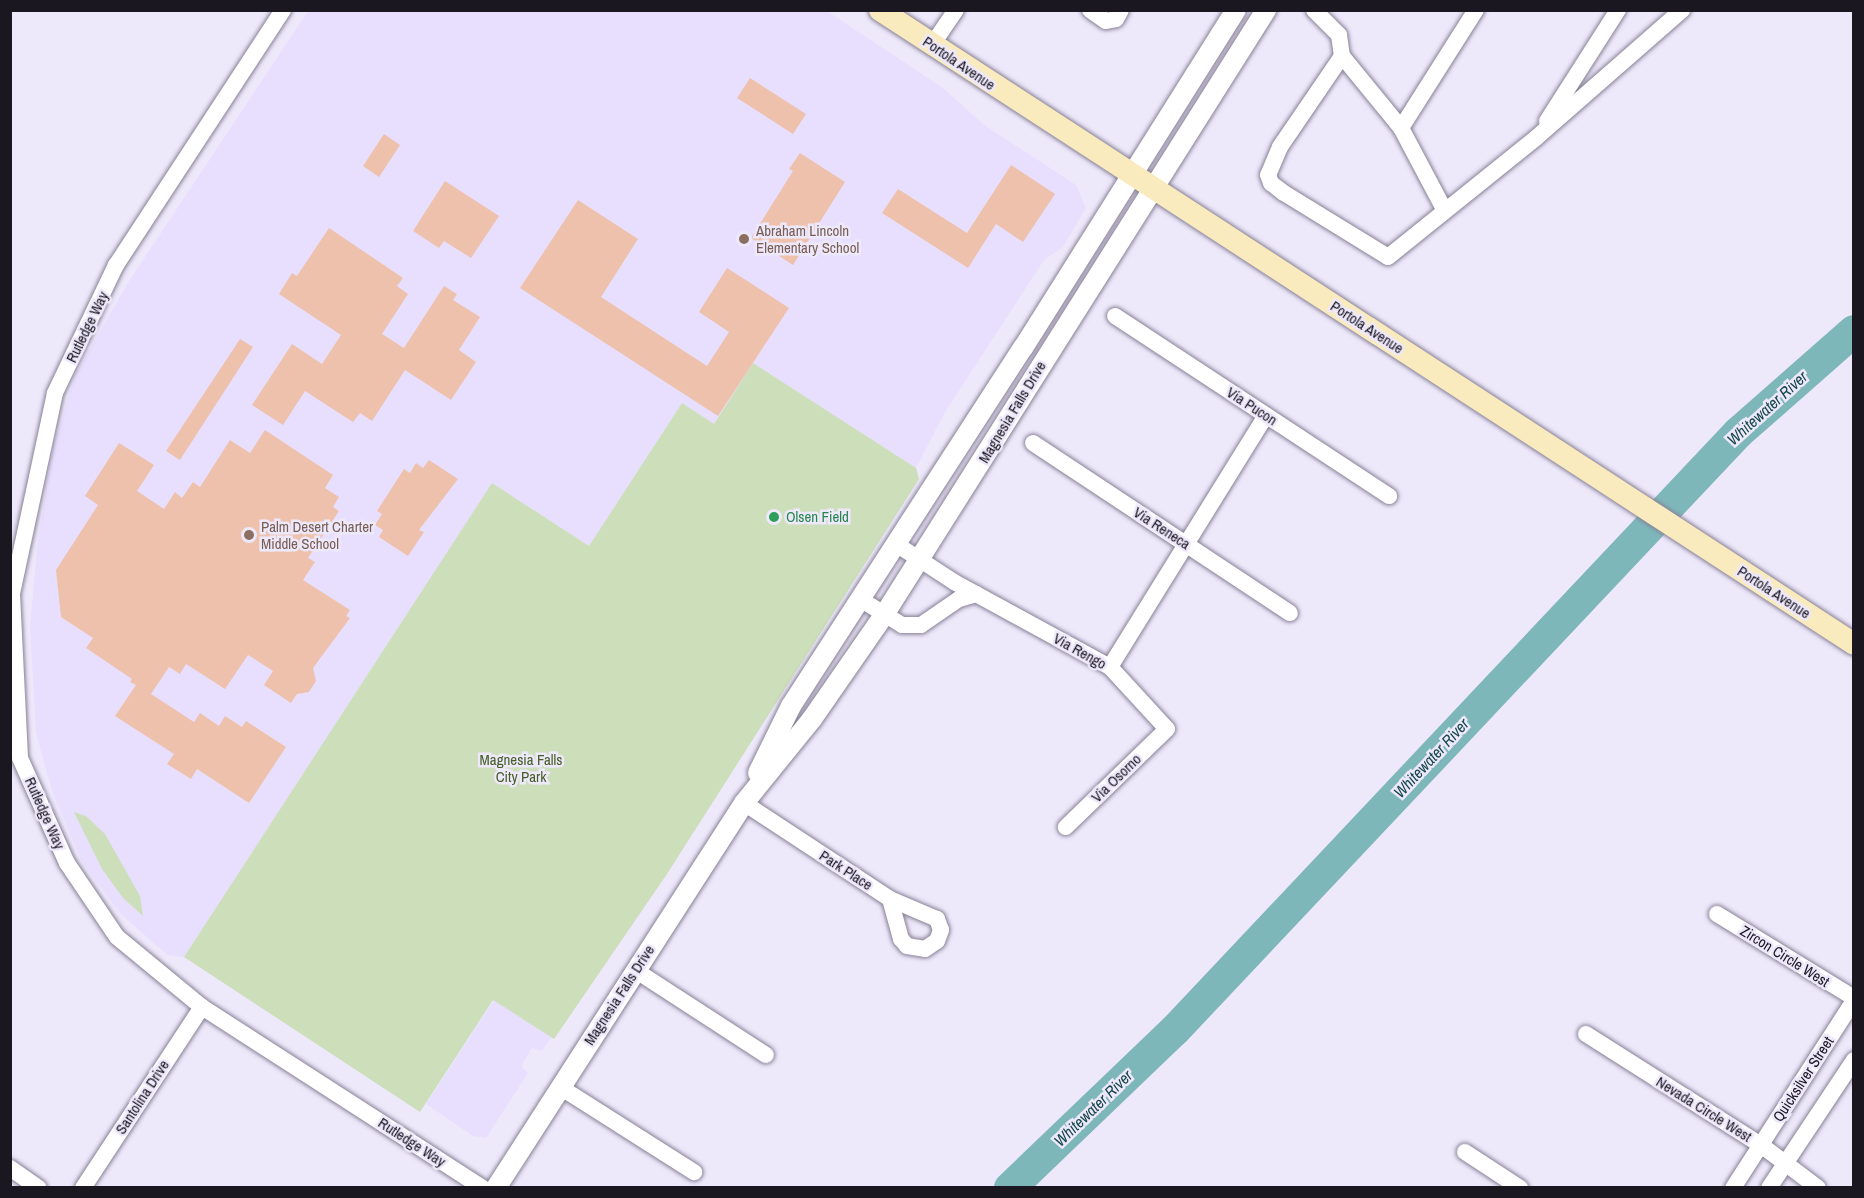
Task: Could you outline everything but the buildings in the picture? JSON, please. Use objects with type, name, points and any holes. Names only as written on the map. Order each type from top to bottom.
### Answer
[{"type":"main road","name":"Portola Avenue","points":[[880,10],[1151,190],[1851,643]]},
{"type":"street","name":"Rutledge Way","points":[[283,10],[116,265],[55,393],[12,594],[15,759],[68,863],[117,937],[202,1007],[483,1188]]},
{"type":"street","points":[[932,45],[956,10]]},
{"type":"street","points":[[1090,10],[1106,21],[1116,19],[1121,10]]},
{"type":"street","name":"Magnesia Falls Drive","points":[[744,803],[791,706],[1236,10]]},
{"type":"street","name":"Magnesia Falls Drive","points":[[495,1188],[744,803],[812,719],[884,615],[1266,10]]},
{"type":"street","points":[[1314,10],[1339,35],[1342,56],[1401,128],[1445,211]]},
{"type":"street","points":[[1401,128],[1476,10]]},
{"type":"street","points":[[1537,137],[1618,10]]},
{"type":"street","points":[[1342,56],[1270,164],[1268,175],[1271,183],[1388,257],[1537,137],[1682,10]]},
{"type":"street","name":"Via Pucon","points":[[1115,316],[1389,496]]},
{"type":"street","points":[[1110,667],[1266,415]]},
{"type":"street","name":"Via Reneca","points":[[1033,442],[1290,613]]},
{"type":"street","name":"Via Rengo","points":[[896,544],[976,594],[1110,667],[1167,729]]},
{"type":"street","points":[[860,599],[902,625],[921,625],[959,599],[976,594]]},
{"type":"street","name":"Via Osorno","points":[[1066,827],[1167,729]]},
{"type":"street","name":"Park Place","points":[[744,803],[890,899],[937,919],[940,930],[937,941],[925,949],[907,946],[901,939],[890,899]]},
{"type":"street","name":"Zircon Circle West","points":[[1718,914],[1854,999]]},
{"type":"street","points":[[635,970],[766,1055]]},
{"type":"street","name":"Quicksilver Street","points":[[1733,1188],[1854,999]]},
{"type":"street","name":"Santolina Drive","points":[[83,1188],[202,1007]]},
{"type":"street","name":"Nevada Circle West","points":[[1586,1034],[1761,1145],[1818,1188]]},
{"type":"street","name":"Quicksilver Street","points":[[1769,1188],[1854,1060]]},
{"type":"street","points":[[560,1087],[694,1172]]},
{"type":"street","points":[[1465,1152],[1520,1188]]},
{"type":"street","points":[[10,1168],[39,1188]]},
{"type":"shaded area","points":[[308,11],[827,11],[943,88],[984,125],[1076,185],[1086,208],[1063,247],[1044,260],[945,412],[916,468],[753,363],[714,424],[682,403],[589,546],[492,483],[184,957],[167,955],[120,913],[82,862],[53,794],[36,733],[30,628],[37,548],[52,452],[75,375],[129,281]]},
{"type":"shaded area","points":[[494,1000],[551,1037],[542,1051],[532,1048],[521,1066],[528,1073],[486,1138],[473,1136],[426,1104]]},
{"type":"green space","name":"Magnesia Falls City Park","points":[[753,363],[916,468],[919,479],[667,874],[554,1039],[493,1000],[420,1112],[184,957],[492,483],[589,546],[682,403],[714,424]]},
{"type":"green space","points":[[74,812],[86,816],[105,834],[140,896],[143,916],[123,898],[102,869]]},
{"type":"waterway","name":"Whitewater River","points":[[1010,1188],[1175,1030],[1738,433],[1854,331]]},
{"type":"place","name":"Abraham Lincoln Elementary School","points":[[744,239]]},
{"type":"place","name":"Olsen Field","points":[[774,517]]},
{"type":"place","name":"Palm Desert Charter Middle School","points":[[249,535]]}]
